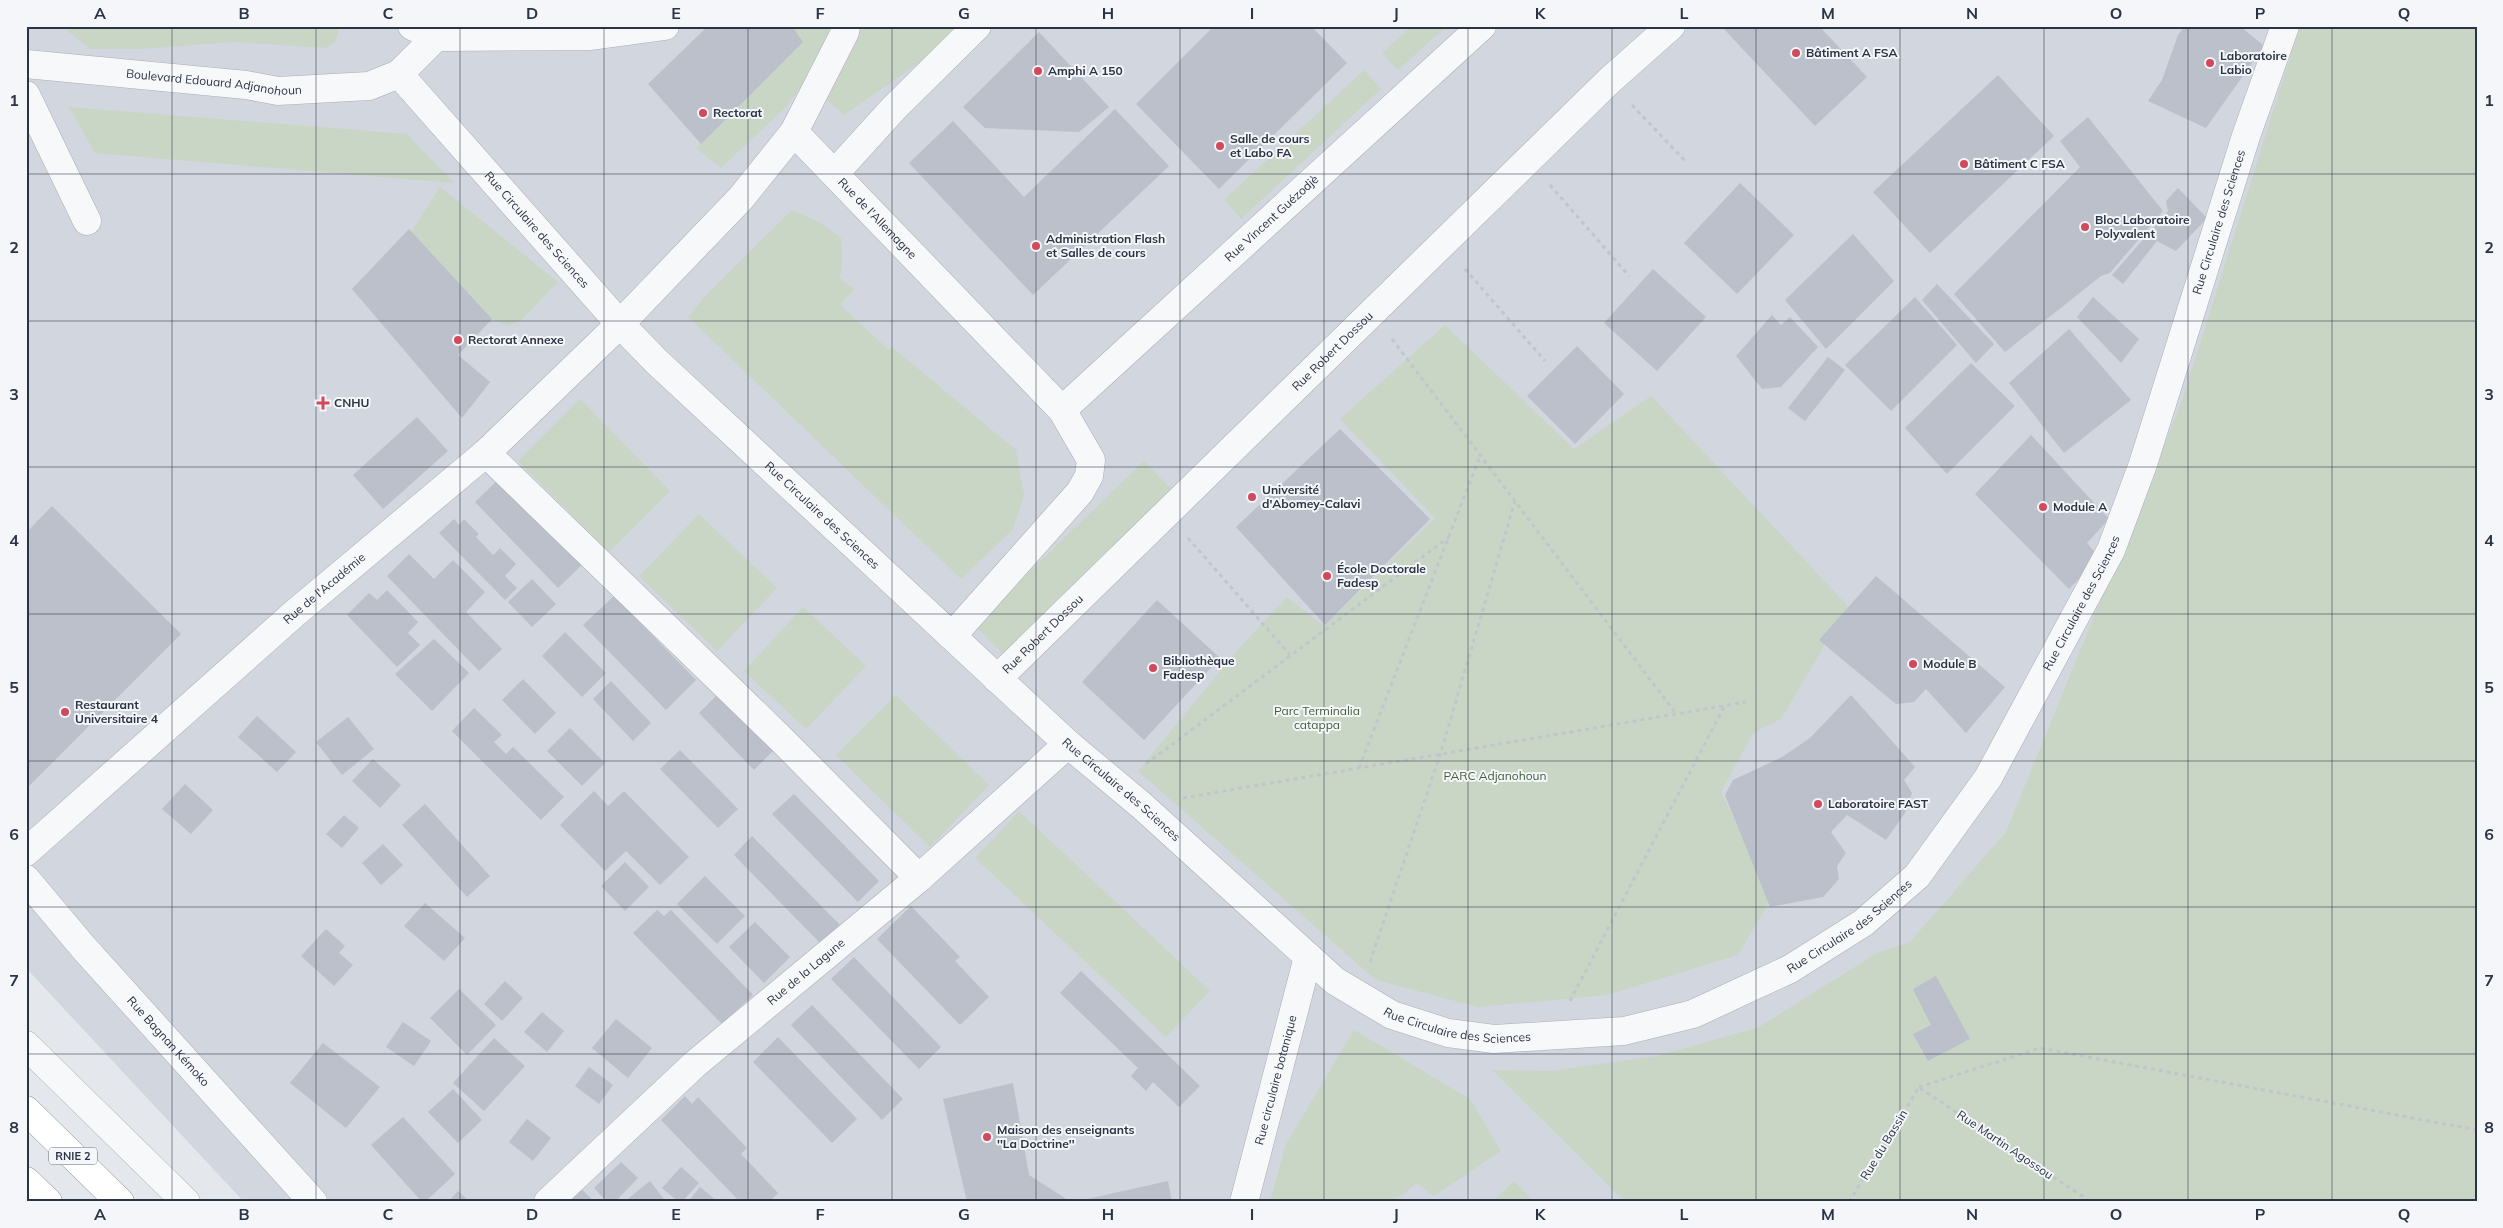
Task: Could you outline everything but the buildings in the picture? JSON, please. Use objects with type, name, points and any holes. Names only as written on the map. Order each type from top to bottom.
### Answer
[{"type":"highway","name":"RNIE 2","points":[[26,1110],[120,1202]]},
{"type":"highway","points":[[26,1180],[48,1202]]},
{"type":"street","points":[[399,74],[400,26]]},
{"type":"street","points":[[399,74],[424,32],[591,36],[617,30],[664,26]]},
{"type":"street","name":"Rue de l'Académie","points":[[26,852],[295,613],[486,453],[620,324],[741,198],[794,132],[845,32],[846,26]]},
{"type":"street","name":"Rue de l'Allemagne","points":[[952,636],[1080,492],[1089,476],[1091,460],[1062,410],[835,173],[894,108],[976,26]]},
{"type":"street","name":"Rue Vincent Guézodjè","points":[[1062,410],[1482,26]]},
{"type":"street","name":"Rue Robert Dossou","points":[[997,679],[1609,81],[1671,26]]},
{"type":"street","name":"Rue Circulaire des Sciences","points":[[399,74],[620,324],[656,361],[1068,744],[1141,805],[1335,981],[1392,1015],[1448,1033],[1494,1039],[1624,1031],[1693,1014],[1790,969],[1863,923],[1917,876],[1988,778],[2110,550],[2146,455],[2246,136],[2285,26]]},
{"type":"street","name":"Boulevard Edouard Adjanohoun","points":[[26,64],[246,85],[278,91],[369,86],[399,74]]},
{"type":"street","points":[[26,95],[87,221]]},
{"type":"street","points":[[794,132],[835,173]]},
{"type":"street","points":[[486,453],[782,740],[919,878]]},
{"type":"street","name":"Rue de la Lagune","points":[[548,1202],[695,1064],[919,878],[1068,744]]},
{"type":"street","name":"Rue Bagnan Kémoko","points":[[26,880],[313,1202]]},
{"type":"street","name":"Rue circulaire botanique","points":[[1244,1202],[1308,957]]},
{"type":"street","points":[[26,1045],[186,1202]]},
{"type":"path","points":[[1609,81],[1687,163]]},
{"type":"path","points":[[1528,160],[1629,276]]},
{"type":"path","points":[[1443,244],[1545,361]]},
{"type":"path","points":[[1372,313],[1677,715]]},
{"type":"path","points":[[1359,768],[1480,455]]},
{"type":"path","points":[[1358,996],[1440,754],[1515,501]]},
{"type":"path","points":[[1167,513],[1290,655]]},
{"type":"path","points":[[1118,786],[1448,537]]},
{"type":"path","points":[[1141,805],[1746,702]]},
{"type":"path","points":[[1552,1035],[1724,706]]},
{"type":"path","points":[[1919,1088],[2040,1048],[2477,1130]]},
{"type":"path","name":"Rue du Bassin","points":[[1849,1202],[1919,1088]]},
{"type":"path","name":"Rue Martin Agossou","points":[[1919,1088],[2091,1202]]},
{"type":"shaded area","name":"Université d'Abomey-Calavi","points":[[26,26],[2477,26],[2477,1202],[244,1202],[26,968]]},
{"type":"green space","points":[[67,26],[340,26],[335,42],[325,48],[234,42],[140,49],[90,49],[69,32]]},
{"type":"green space","points":[[792,26],[841,26],[822,50],[800,88],[786,107],[721,168],[696,148],[803,42]]},
{"type":"green space","points":[[858,26],[962,26],[933,53],[844,115],[823,97]]},
{"type":"green space","points":[[1412,26],[1447,26],[1398,70],[1382,53]]},
{"type":"green space","points":[[2300,26],[2477,26],[2477,1202],[1625,1202],[1492,1070],[1552,1071],[1657,1056],[1759,1027],[1877,953],[1910,942],[2006,832],[2181,404]]},
{"type":"green space","points":[[1364,70],[1381,89],[1241,219],[1224,200]]},
{"type":"green space","points":[[69,107],[407,134],[454,183],[95,153]]},
{"type":"green space","points":[[440,187],[558,282],[521,320],[508,326],[492,319],[411,232]]},
{"type":"green space","points":[[792,210],[819,222],[841,238],[842,261],[840,278],[854,289],[840,305],[889,350],[892,347],[1016,450],[1024,495],[1013,529],[961,579],[688,317],[706,295]]},
{"type":"green space","name":"PARC Adjanohoun","points":[[1445,325],[1574,449],[1651,396],[1848,606],[1781,719],[1754,732],[1721,792],[1741,833],[1776,890],[1738,955],[1607,995],[1478,1007],[1376,980],[1138,771],[1239,648],[1287,597],[1324,626],[1435,518],[1340,419]]},
{"type":"green space","points":[[580,399],[670,491],[609,552],[518,461]]},
{"type":"green space","points":[[1144,461],[1176,494],[1005,656],[974,625]]},
{"type":"green space","points":[[699,514],[777,588],[717,651],[639,576]]},
{"type":"green space","points":[[803,607],[866,666],[806,729],[744,671]]},
{"type":"green space","points":[[896,695],[989,785],[930,847],[836,755]]},
{"type":"green space","points":[[1019,811],[1210,991],[1166,1037],[975,858]]},
{"type":"green space","points":[[1354,1030],[1470,1099],[1501,1151],[1434,1196],[1417,1183],[1393,1202],[1270,1202],[1286,1144]]},
{"type":"green space","points":[[1514,1181],[1530,1198],[1526,1202],[1492,1202]]},
{"type":"place","name":"Bâtiment A FSA","points":[[1796,53]]},
{"type":"place","name":"Laboratoire Labio","points":[[2210,63]]},
{"type":"place","name":"Amphi A 150","points":[[1038,71]]},
{"type":"place","name":"Rectorat","points":[[703,113]]},
{"type":"place","name":"Salle de cours et Labo FA","points":[[1220,146]]},
{"type":"place","name":"Bâtiment C FSA","points":[[1964,164]]},
{"type":"place","name":"Bloc Laboratoire Polyvalent","points":[[2085,227]]},
{"type":"place","name":"Administration Flash et Salles de cours","points":[[1036,246]]},
{"type":"place","name":"Rectorat Annexe","points":[[458,340]]},
{"type":"place","name":"CNHU","points":[[323,403]]},
{"type":"place","name":"Université d'Abomey-Calavi","points":[[1252,497]]},
{"type":"place","name":"Module A","points":[[2043,507]]},
{"type":"place","name":"École Doctorale Fadesp","points":[[1327,576]]},
{"type":"place","name":"Module B","points":[[1913,664]]},
{"type":"place","name":"Bibliothèque Fadesp","points":[[1153,668]]},
{"type":"place","name":"Restaurant Universitaire 4","points":[[65,712]]},
{"type":"place","name":"Laboratoire FAST","points":[[1818,804]]},
{"type":"place","name":"Maison des enseignants ''La Doctrine''","points":[[987,1137]]},
{"type":"park label","name":"Parc Terminalia catappa","points":[[1317,718]]}]
